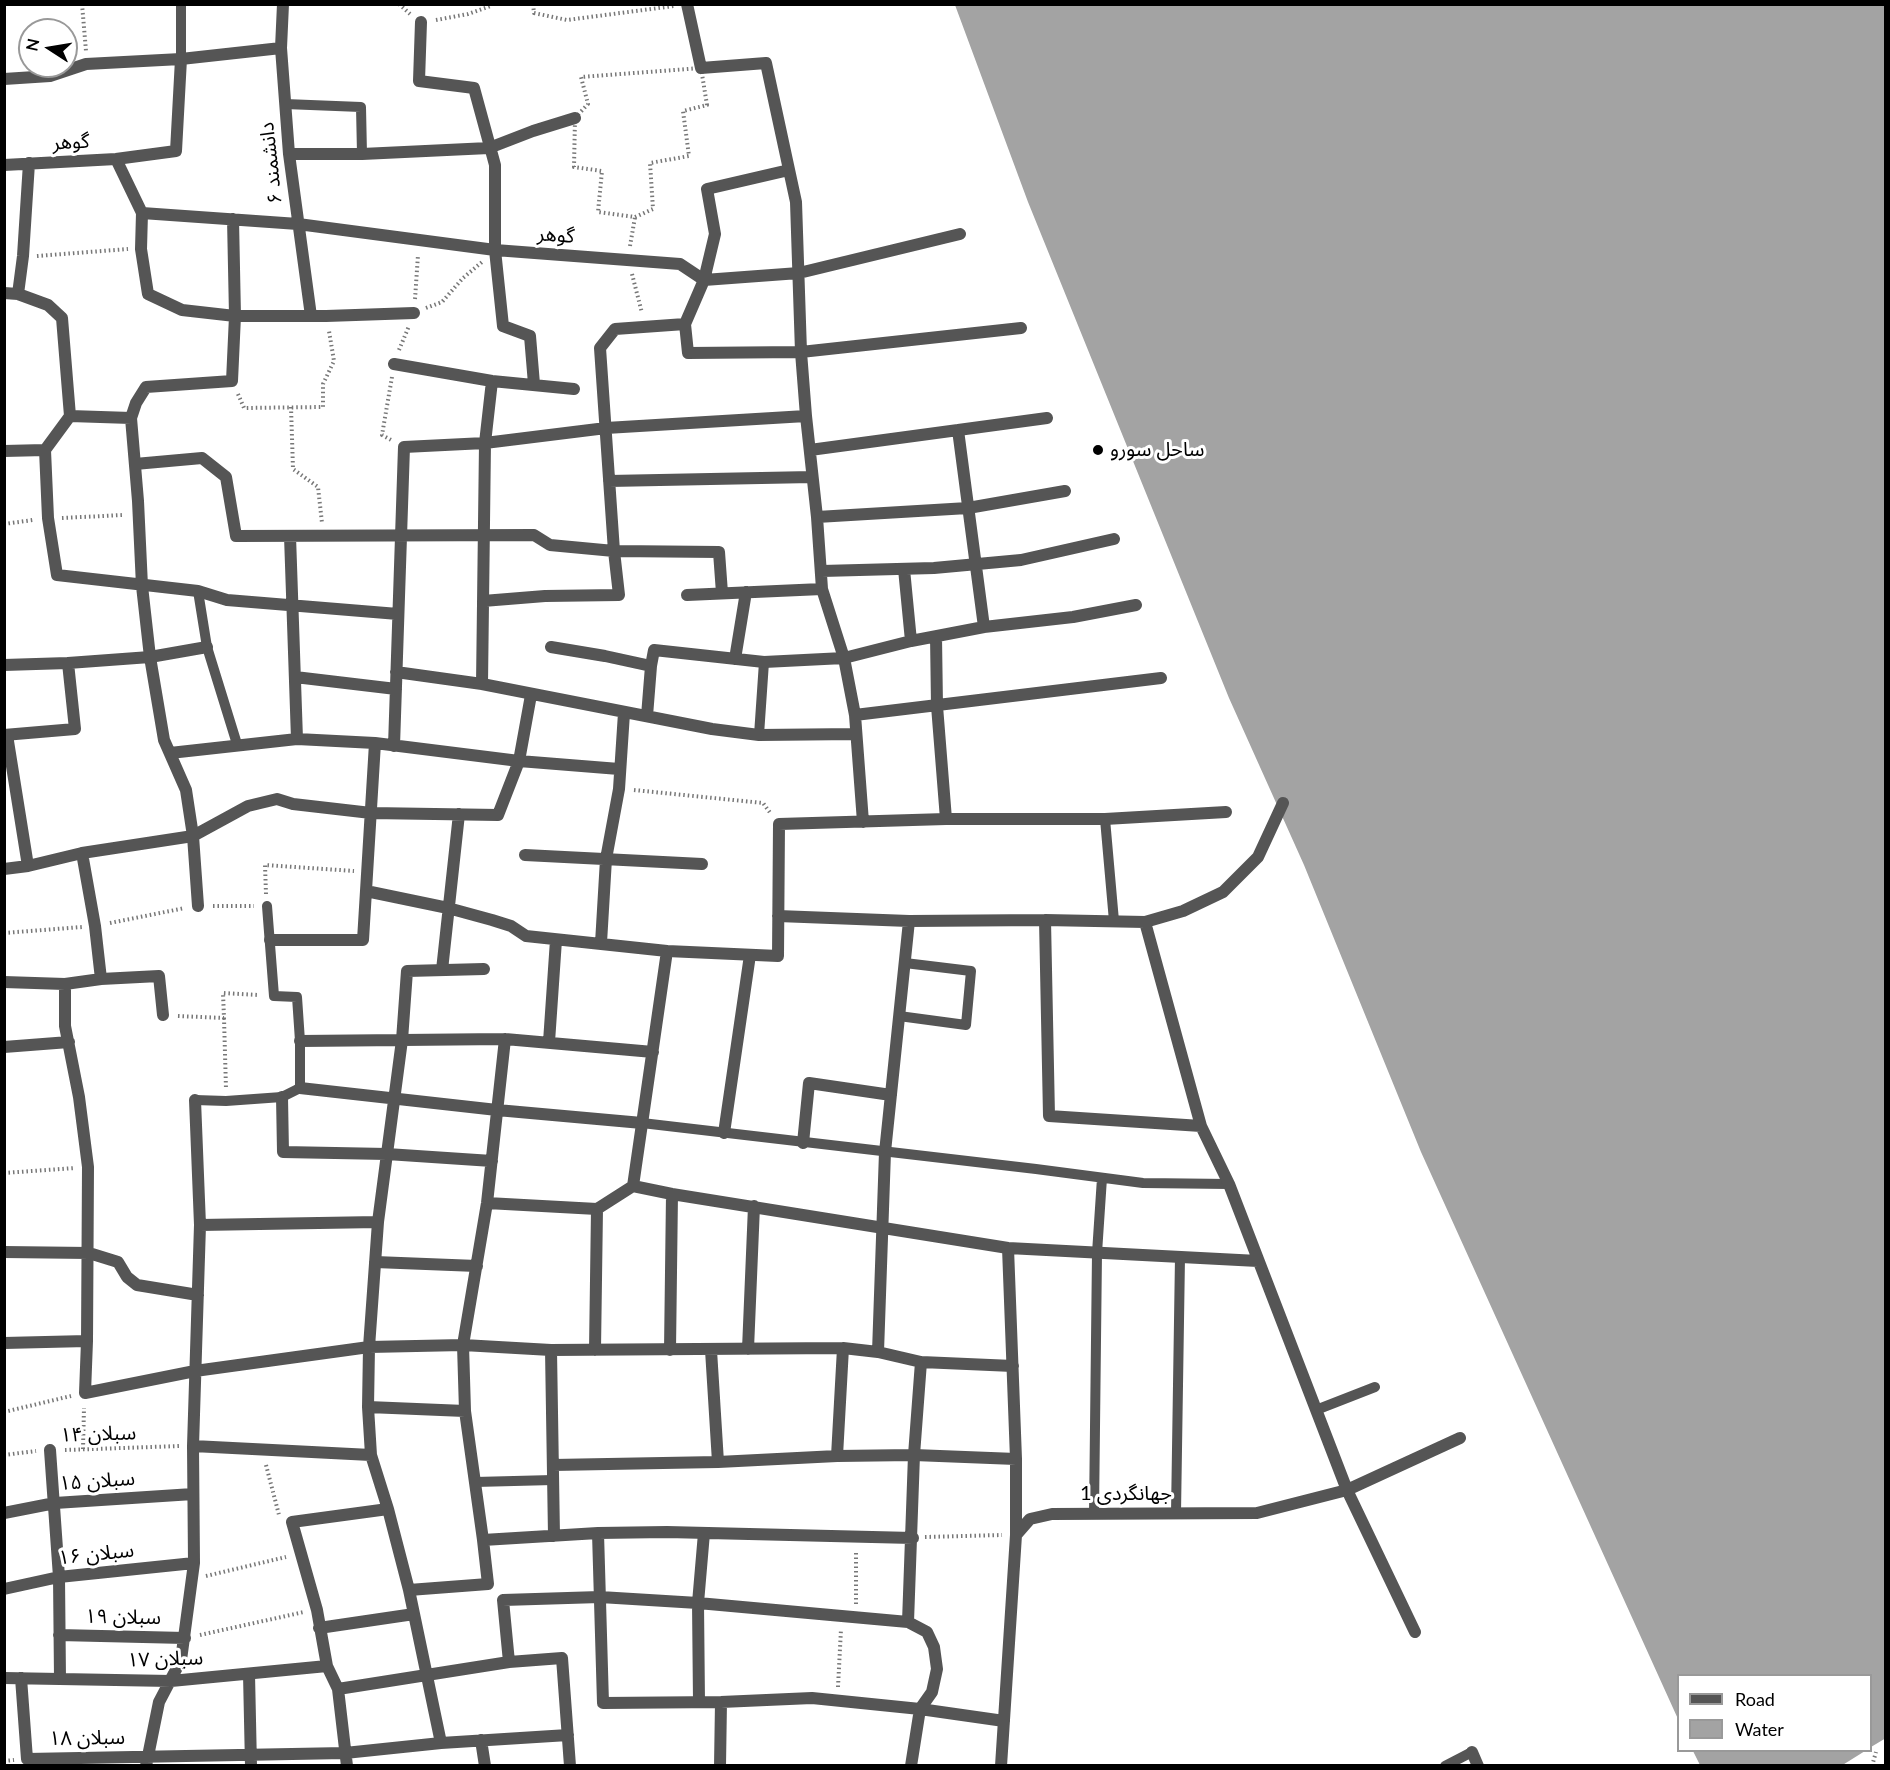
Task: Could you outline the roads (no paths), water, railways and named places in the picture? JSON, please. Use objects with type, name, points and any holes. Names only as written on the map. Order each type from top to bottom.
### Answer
[{"type":"street","name":"دانشمند ۶","points":[[283,4],[281,48],[289,154],[311,316]]},
{"type":"street","points":[[685,4],[701,68],[766,63],[796,202],[801,352],[822,589],[844,658],[855,715],[863,822]]},
{"type":"street","points":[[421,22],[419,81],[474,88],[495,165],[495,250],[504,326],[530,336],[534,384]]},
{"type":"street","points":[[4,79],[50,75],[86,64],[181,59],[281,48]]},
{"type":"street","points":[[117,159],[176,151],[181,59]]},
{"type":"street","points":[[289,154],[362,154],[489,148],[574,118]]},
{"type":"street","name":"گوهر","points":[[4,165],[117,159],[142,213],[141,249],[148,294],[182,310],[235,316]]},
{"type":"street","points":[[18,294],[29,164]]},
{"type":"street","points":[[789,170],[707,189],[715,234],[704,280],[686,324],[688,353],[801,352],[1021,328]]},
{"type":"street","name":"گوهر","points":[[142,213],[298,224],[495,250],[680,264],[704,280]]},
{"type":"street","points":[[198,906],[193,836],[186,790],[164,740],[150,657],[142,586],[131,418],[136,403],[146,387],[232,381],[235,316],[233,219]]},
{"type":"street","points":[[704,280],[799,273],[960,234]]},
{"type":"street","points":[[4,293],[18,294],[48,305],[62,318],[70,416],[45,450],[48,518],[57,575],[198,591],[227,600],[398,614]]},
{"type":"street","points":[[235,316],[414,313]]},
{"type":"street","points":[[483,601],[545,596],[620,595],[614,551],[600,348],[615,328],[686,324]]},
{"type":"street","points":[[394,364],[492,381],[574,389]]},
{"type":"street","points":[[482,684],[485,443],[492,381]]},
{"type":"street","points":[[70,416],[131,418]]},
{"type":"street","points":[[394,746],[404,447],[485,443],[606,428],[806,416]]},
{"type":"street","points":[[810,450],[1047,418]]},
{"type":"street","points":[[958,430],[984,627]]},
{"type":"street","points":[[4,451],[45,450]]},
{"type":"street","points":[[135,464],[202,458],[226,477],[236,536],[534,535],[550,545],[614,551],[719,552],[722,593]]},
{"type":"street","points":[[609,481],[812,477]]},
{"type":"street","points":[[817,517],[968,508],[1065,491]]},
{"type":"street","points":[[290,536],[297,739]]},
{"type":"street","points":[[822,572],[904,569],[1021,560],[1114,539]]},
{"type":"street","points":[[904,569],[911,641]]},
{"type":"street","points":[[687,595],[822,589]]},
{"type":"street","points":[[735,659],[746,592]]},
{"type":"street","points":[[647,716],[654,650],[764,662],[844,658],[911,641],[984,627],[1073,617],[1136,605]]},
{"type":"street","points":[[936,636],[937,706],[946,819]]},
{"type":"street","points":[[4,665],[150,657],[207,647]]},
{"type":"street","points":[[551,647],[651,666]]},
{"type":"street","points":[[28,866],[6,735],[75,729],[68,663]]},
{"type":"street","points":[[396,672],[482,684],[712,729],[759,735],[856,734]]},
{"type":"street","points":[[295,677],[396,689]]},
{"type":"street","points":[[855,715],[1161,678]]},
{"type":"street","points":[[4,869],[28,866],[82,853],[193,836],[248,806],[277,799],[292,804],[371,813],[498,815],[519,761],[531,695]]},
{"type":"street","points":[[601,943],[606,860],[619,789],[624,713]]},
{"type":"street","points":[[170,753],[297,739],[375,744],[519,761],[619,769]]},
{"type":"street","points":[[270,940],[363,940],[375,744]]},
{"type":"street","points":[[778,916],[909,921],[1145,922],[1183,911],[1223,892],[1258,857],[1283,802]]},
{"type":"street","points":[[366,891],[448,908],[492,920],[511,926],[526,936],[667,951],[778,956],[779,824],[946,819],[1105,819],[1226,812]]},
{"type":"street","points":[[442,970],[459,814]]},
{"type":"street","points":[[82,853],[95,926],[101,979]]},
{"type":"street","points":[[525,855],[702,864]]},
{"type":"street","points":[[1045,920],[1049,1116],[1201,1126]]},
{"type":"street","points":[[878,1352],[885,1152],[909,921]]},
{"type":"street","points":[[1145,922],[1201,1126],[1229,1184],[1347,1490],[1415,1632]]},
{"type":"street","points":[[549,1042],[556,939]]},
{"type":"street","points":[[633,1186],[667,951]]},
{"type":"street","points":[[724,1133],[750,955]]},
{"type":"street","points":[[441,1743],[409,1590],[371,1455],[368,1407],[369,1347],[378,1222],[402,1040],[407,970],[484,969]]},
{"type":"street","points":[[4,982],[65,984],[101,979],[159,976],[163,1015]]},
{"type":"street","points":[[65,984],[65,1026],[79,1097],[88,1167],[89,1253],[85,1393],[195,1371],[369,1347],[463,1345],[550,1350],[843,1348],[878,1352],[921,1362],[1013,1366]]},
{"type":"street","points":[[409,1590],[488,1584],[465,1411],[463,1345],[487,1203],[505,1039]]},
{"type":"street","points":[[300,1041],[505,1039],[653,1052]]},
{"type":"street","points":[[4,1047],[69,1042]]},
{"type":"street","points":[[803,1143],[809,1083],[891,1095]]},
{"type":"street","points":[[300,1088],[642,1124]]},
{"type":"street","points":[[282,1097],[283,1152],[387,1154],[492,1161]]},
{"type":"street","points":[[147,1761],[159,1702],[181,1660],[194,1563],[193,1446],[200,1225],[195,1100]]},
{"type":"street","points":[[487,1203],[597,1209],[633,1186],[1008,1248],[1258,1261]]},
{"type":"street","points":[[670,1350],[672,1194]]},
{"type":"street","points":[[748,1349],[754,1206]]},
{"type":"street","points":[[595,1350],[597,1209]]},
{"type":"street","points":[[200,1225],[378,1222]]},
{"type":"street","points":[[1001,1766],[1016,1535],[1016,1459],[1008,1248]]},
{"type":"street","points":[[4,1252],[89,1253],[118,1262],[127,1277],[137,1286],[198,1295]]},
{"type":"street","points":[[375,1262],[477,1266]]},
{"type":"street","points":[[4,1343],[87,1341]]},
{"type":"street","points":[[837,1456],[843,1348]]},
{"type":"street","points":[[550,1350],[554,1536]]},
{"type":"street","points":[[711,1350],[718,1462]]},
{"type":"street","points":[[908,1622],[913,1538],[914,1455],[921,1362]]},
{"type":"street","points":[[368,1407],[465,1411]]},
{"type":"street","name":"جهانگردی 1","points":[[1016,1535],[1030,1519],[1052,1514],[1257,1513],[1347,1490],[1460,1438]]},
{"type":"street","points":[[193,1446],[371,1455]]},
{"type":"street","points":[[50,1450],[59,1577],[60,1679]]},
{"type":"street","points":[[553,1465],[914,1455],[1016,1459]]},
{"type":"street","name":"سبلان ۱۵","points":[[4,1513],[55,1503],[193,1494]]},
{"type":"street","points":[[346,1759],[338,1689],[327,1666],[317,1610],[292,1522],[388,1509]]},
{"type":"street","points":[[483,1540],[598,1533],[667,1532],[913,1538]]},
{"type":"street","points":[[598,1533],[603,1703],[721,1702],[812,1698],[920,1709],[1004,1721]]},
{"type":"street","points":[[699,1702],[698,1603],[704,1533]]},
{"type":"street","name":"سبلان ۱۶","points":[[4,1589],[59,1577],[194,1563]]},
{"type":"street","points":[[509,1662],[503,1600],[600,1597],[698,1603],[908,1622],[927,1632],[934,1647],[937,1669],[932,1692],[920,1709],[911,1766]]},
{"type":"street","points":[[319,1628],[414,1614]]},
{"type":"street","name":"سبلان ۱۹","points":[[59,1635],[185,1638]]},
{"type":"street","points":[[338,1689],[509,1662],[562,1658],[570,1766]]},
{"type":"street","name":"سبلان ۱۷","points":[[4,1678],[171,1681],[327,1666]]},
{"type":"street","points":[[249,1674],[251,1760]]},
{"type":"street","name":"سبلان ۱۸","points":[[21,1678],[27,1759],[147,1761],[346,1759],[441,1743],[568,1735]]},
{"type":"street","points":[[720,1766],[721,1702]]},
{"type":"street","points":[[481,1740],[485,1766]]},
{"type":"street","points":[[1472,1752],[1478,1766]]},
{"type":"lane","points":[[181,59],[182,4]]},
{"type":"lane","points":[[285,104],[361,107],[362,154]]},
{"type":"lane","points":[[198,591],[207,647],[237,744]]},
{"type":"lane","points":[[759,735],[764,662]]},
{"type":"lane","points":[[1105,819],[1114,921]]},
{"type":"lane","points":[[195,1100],[226,1101],[282,1097],[300,1088],[297,997],[274,996],[267,906]]},
{"type":"lane","points":[[899,1016],[966,1025],[971,971],[904,963]]},
{"type":"lane","points":[[642,1124],[1143,1183],[1229,1184]]},
{"type":"lane","points":[[1094,1514],[1097,1253],[1102,1178]]},
{"type":"lane","points":[[1176,1513],[1180,1257]]},
{"type":"lane","points":[[1316,1410],[1375,1387]]},
{"type":"lane","points":[[475,1482],[553,1480]]},
{"type":"lane","points":[[1445,1766],[1472,1752]]},
{"type":"water","points":[[955,5],[1885,5],[1886,1738],[1872,1746],[1872,1674],[1677,1674],[1677,1717],[1421,1152],[1304,865],[1229,698],[1028,202]]},
{"type":"water","points":[[1694,1752],[1863,1752],[1841,1766],[1700,1765]]},
{"type":"place","name":"ساحل سورو","points":[[1098,450]]}]
